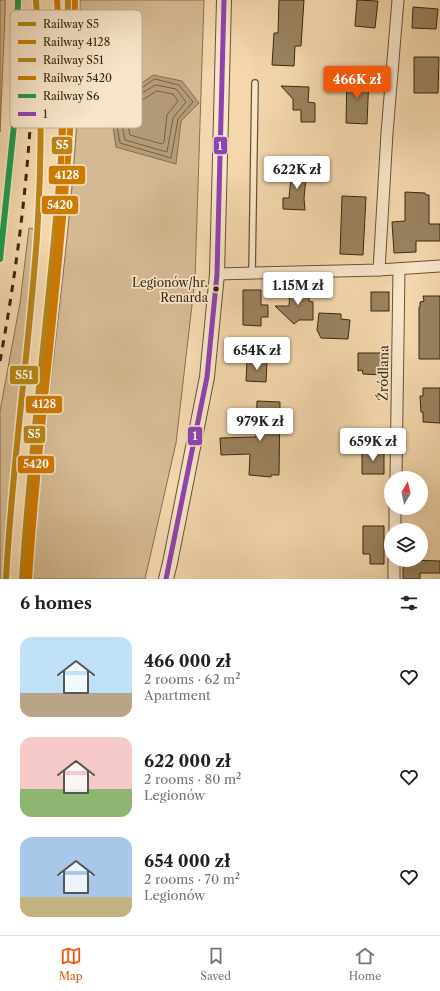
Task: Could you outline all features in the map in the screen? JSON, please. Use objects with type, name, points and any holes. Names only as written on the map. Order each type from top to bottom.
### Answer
[{"type":"street","points":[[166,579],[207,377],[217,274],[224,0]]},
{"type":"street","points":[[379,270],[387,133],[398,0]]},
{"type":"street","points":[[217,274],[379,270],[440,266]]},
{"type":"street","name":"Źródlana","points":[[396,471],[399,269]]},
{"type":"street","points":[[394,567],[394,579]]},
{"type":"lane","points":[[252,273],[255,83]]},
{"type":"shaded area","points":[[0,0],[5,0],[5,13],[0,132]]},
{"type":"shaded area","points":[[80,0],[204,0],[195,279],[176,443],[145,579],[33,579],[38,507],[69,218],[76,128],[142,128],[142,10],[80,10]]},
{"type":"shaded area","points":[[29,228],[36,229],[4,579],[0,579],[0,411],[20,303]]},
{"type":"water","points":[[153,75],[182,81],[199,103],[181,121],[176,164],[116,147],[113,128],[142,128],[142,83]]},
{"type":"building","points":[[279,0],[304,0],[301,46],[295,46],[294,66],[272,65],[274,33],[278,33]]},
{"type":"building","points":[[357,0],[378,1],[375,28],[355,26]]},
{"type":"building","points":[[413,7],[438,9],[436,29],[412,28]]},
{"type":"building","points":[[414,57],[439,57],[438,93],[414,93]]},
{"type":"building","points":[[347,76],[369,76],[367,124],[346,123]]},
{"type":"building","points":[[281,86],[309,87],[308,102],[315,103],[315,122],[301,122],[301,110],[293,110],[293,99]]},
{"type":"building","points":[[292,166],[307,168],[304,198],[305,210],[283,209],[283,198],[289,198]]},
{"type":"building","points":[[405,192],[425,193],[426,195],[429,195],[429,224],[440,224],[440,241],[416,241],[416,252],[394,253],[392,222],[405,221]]},
{"type":"building","points":[[342,196],[366,197],[363,255],[340,254]]},
{"type":"building","points":[[290,289],[309,289],[309,301],[313,302],[313,320],[299,320],[294,324],[275,306],[289,306]]},
{"type":"building","points":[[243,290],[261,290],[261,305],[268,305],[268,317],[261,317],[261,326],[243,325]]},
{"type":"building","points":[[371,292],[389,292],[389,311],[371,311]]},
{"type":"building","points":[[423,296],[440,296],[440,359],[419,359],[419,307],[420,302],[424,301]]},
{"type":"building","points":[[319,313],[341,314],[341,319],[350,320],[348,339],[321,338],[317,330]]},
{"type":"building","points":[[358,353],[384,353],[384,375],[363,374],[362,370],[358,371]]},
{"type":"building","points":[[247,361],[267,361],[266,382],[246,381]]},
{"type":"building","points":[[423,388],[440,388],[440,423],[423,422],[420,396],[423,396]]},
{"type":"building","points":[[257,401],[280,402],[279,475],[271,475],[271,477],[249,475],[250,454],[221,455],[220,438],[256,437]]},
{"type":"building","points":[[348,432],[365,433],[365,449],[347,448]]},
{"type":"building","points":[[362,449],[378,449],[378,453],[384,453],[384,474],[362,474]]},
{"type":"building","points":[[363,526],[384,526],[384,564],[370,564],[370,554],[363,554]]},
{"type":"building","points":[[428,561],[440,561],[440,573],[420,573],[420,579],[403,579],[403,567],[428,567]]},
{"type":"railway","points":[[34,0],[34,10]]},
{"type":"railway","points":[[0,361],[21,226],[30,128]]},
{"type":"rail line","name":"S6","points":[[18,0],[18,10]]},
{"type":"rail line","name":"5420","points":[[57,0],[58,10]]},
{"type":"rail line","name":"S5","points":[[68,0],[68,10]]},
{"type":"rail line","name":"4128","points":[[75,0],[75,10]]},
{"type":"rail line","name":"S51","points":[[36,1],[37,10]]},
{"type":"rail line","name":"S6","points":[[0,259],[14,128]]},
{"type":"rail line","name":"S51","points":[[6,579],[12,493],[34,279],[39,206],[40,128]]},
{"type":"rail line","name":"5420","points":[[27,579],[33,494],[55,281],[60,209],[61,128]]},
{"type":"rail line","name":"S5","points":[[22,579],[31,470],[58,199],[63,128]]},
{"type":"rail line","name":"4128","points":[[29,579],[38,470],[65,199],[70,128]]},
{"type":"transit line","name":"1","points":[[166,579],[207,377],[217,274],[224,0]]},
{"type":"place","name":"Legionów/hr. Renarda","points":[[216,289]]}]
